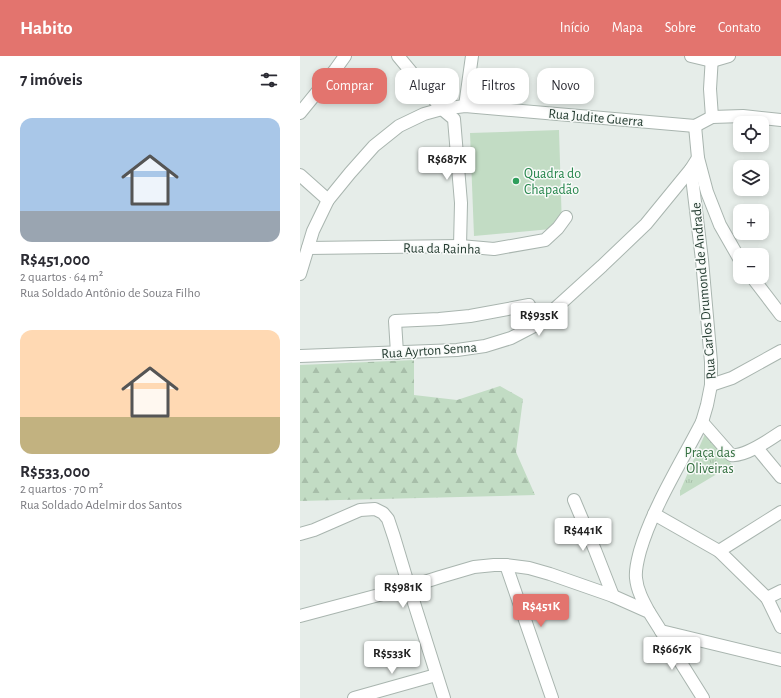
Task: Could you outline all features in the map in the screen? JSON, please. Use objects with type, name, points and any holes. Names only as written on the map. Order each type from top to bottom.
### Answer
[{"type":"street","points":[[300,113],[345,56]]},
{"type":"street","points":[[398,56],[442,109],[454,119],[461,202],[460,246]]},
{"type":"street","points":[[466,106],[472,56]]},
{"type":"street","points":[[691,56],[712,58],[729,56]]},
{"type":"street","points":[[712,58],[710,89],[712,116]]},
{"type":"street","name":"Rua Judite Guerra","points":[[300,274],[313,231],[328,200],[374,146],[398,126],[424,114],[442,109],[466,106],[695,126]]},
{"type":"street","points":[[733,248],[720,225],[695,163],[695,126],[712,116],[744,116],[781,120]]},
{"type":"street","name":"Rua Ayrton Senna","points":[[300,356],[457,350],[485,346],[511,338],[538,324],[602,266],[646,224],[695,163]]},
{"type":"street","name":"Rua Carlos Drumond de Andrade","points":[[695,163],[711,362],[711,385],[702,422],[654,514],[645,536],[638,559],[636,577],[640,595],[649,612],[703,698]]},
{"type":"street","points":[[300,175],[328,200]]},
{"type":"street","name":"Rua da Rainha","points":[[308,248],[460,246],[494,249],[545,240],[558,228],[566,217]]},
{"type":"street","points":[[757,284],[781,315]]},
{"type":"street","points":[[397,353],[395,321],[470,316],[529,305],[538,324]]},
{"type":"street","points":[[711,385],[732,378],[781,351]]},
{"type":"street","points":[[702,422],[730,455],[735,456],[757,448],[781,432]]},
{"type":"street","points":[[757,448],[781,477]]},
{"type":"street","points":[[574,500],[614,596]]},
{"type":"street","points":[[300,534],[314,530],[360,510],[375,509],[388,519],[444,698]]},
{"type":"street","points":[[719,552],[781,512]]},
{"type":"street","points":[[654,514],[719,552],[767,598],[781,627]]},
{"type":"street","points":[[300,616],[474,568],[494,565],[529,568],[550,574],[614,596],[649,612]]},
{"type":"street","points":[[506,565],[552,698]]},
{"type":"street","points":[[767,598],[781,591]]},
{"type":"street","points":[[661,631],[781,660]]},
{"type":"street","points":[[354,698],[436,675]]},
{"type":"green space","name":"Quadra do Chapadão","points":[[559,130],[562,228],[474,236],[470,133]]},
{"type":"green space","points":[[414,360],[414,395],[457,400],[500,386],[523,399],[516,452],[535,495],[300,501],[300,365]]},
{"type":"green space","name":"Praça das Oliveiras","points":[[708,430],[732,465],[680,496],[680,491]]},
{"type":"place","name":"Quadra do Chapadão","points":[[516,181]]}]
